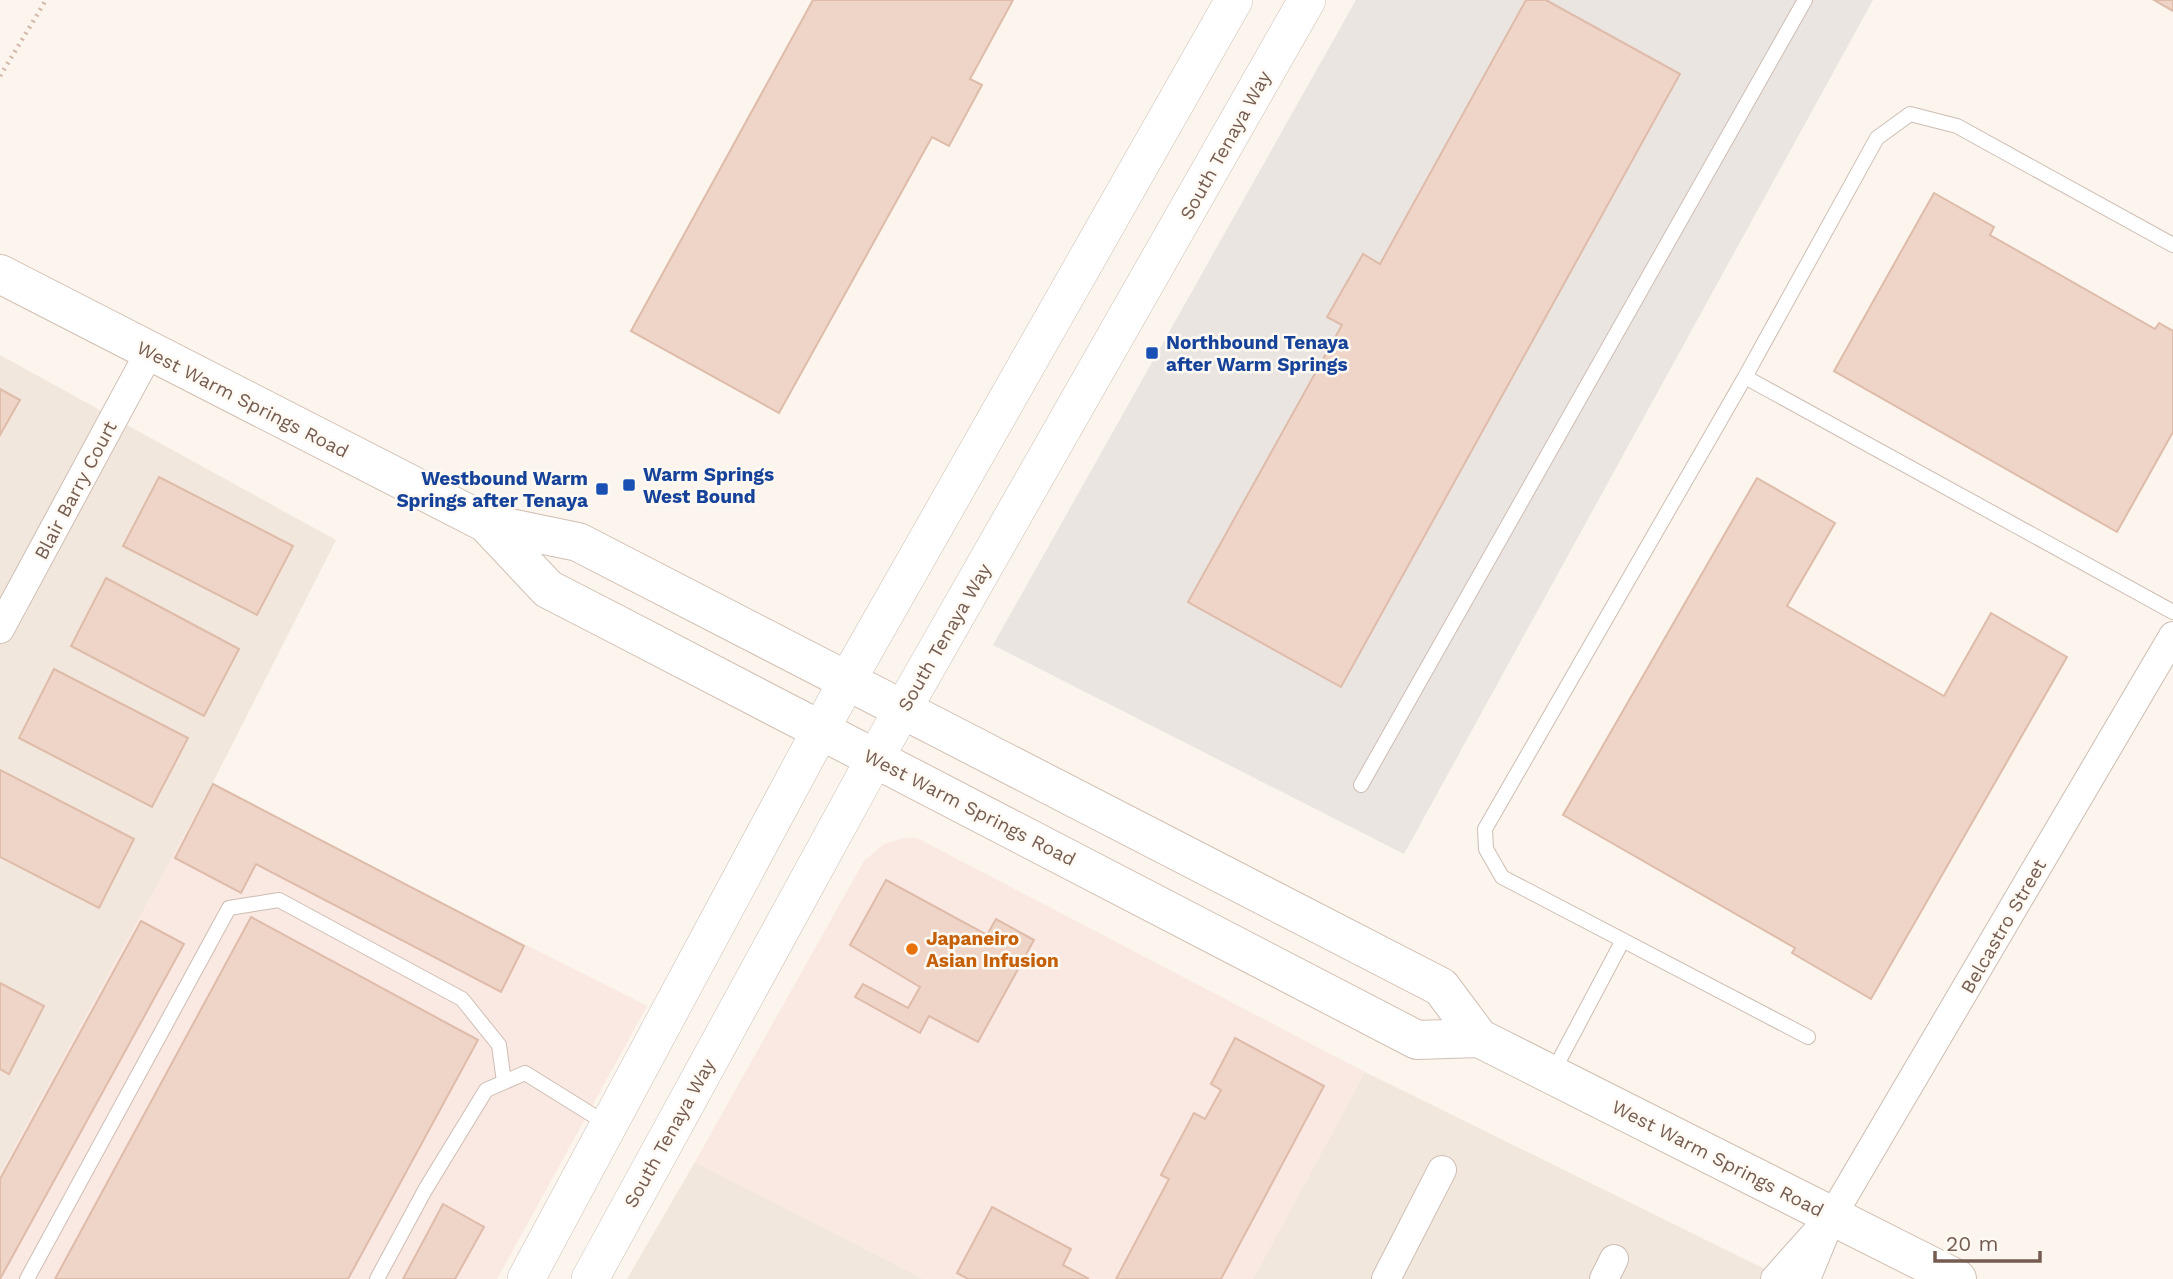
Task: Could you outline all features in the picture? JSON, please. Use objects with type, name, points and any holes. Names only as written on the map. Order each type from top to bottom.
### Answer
[{"type":"main road","name":"West Warm Springs Road","points":[[0,274],[486,523],[579,542],[848,679],[1441,987],[1479,1038],[1957,1279]]},
{"type":"main road","name":"West Warm Springs Road","points":[[486,523],[548,589],[1418,1040],[1479,1038]]},
{"type":"street","points":[[526,1279],[848,679],[1234,0]]},
{"type":"street","name":"South Tenaya Way","points":[[590,1279],[875,758],[1307,0]]},
{"type":"street","name":"Blair Barry Court","points":[[0,629],[150,351]]},
{"type":"street","name":"Belcastro Street","points":[[1806,1279],[1832,1216],[2173,636]]},
{"type":"street","points":[[1386,1279],[1442,1170]]},
{"type":"street","name":"Belcastro Street","points":[[1775,1279],[1832,1216]]},
{"type":"lane","points":[[1361,785],[1805,0]]},
{"type":"lane","points":[[1808,1037],[1502,877],[1486,849],[1485,829],[1745,377],[1877,138],[1910,114],[1956,126],[2173,245]]},
{"type":"lane","points":[[1745,377],[2173,612]]},
{"type":"lane","points":[[27,1279],[229,908],[279,900],[462,999],[499,1045],[504,1082]]},
{"type":"lane","points":[[1551,1075],[1623,940]]},
{"type":"lane","points":[[377,1279],[425,1190],[486,1090],[524,1073],[609,1125]]},
{"type":"path","points":[[0,76],[46,0]]},
{"type":"shaded area","points":[[1356,0],[1873,0],[1404,854],[993,645]]},
{"type":"shaded area","points":[[0,355],[336,540],[211,786],[0,1174]]},
{"type":"shaded area","points":[[211,786],[647,1006],[497,1279],[0,1279],[0,1174]]},
{"type":"shaded area","points":[[904,838],[917,838],[1365,1072],[1253,1279],[924,1279],[695,1162],[864,861],[884,844]]},
{"type":"shaded area","points":[[1365,1072],[1785,1279],[1253,1279]]},
{"type":"shaded area","points":[[695,1162],[924,1279],[627,1279]]},
{"type":"building","points":[[813,0],[1013,0],[970,79],[982,85],[949,146],[932,137],[779,413],[631,331]]},
{"type":"building","points":[[1526,0],[1546,0],[1680,74],[1341,687],[1188,602],[1342,325],[1327,317],[1363,254],[1380,264]]},
{"type":"building","points":[[2154,0],[2173,0],[2173,11]]},
{"type":"building","points":[[1934,193],[1994,227],[1990,235],[2155,329],[2159,323],[2173,331],[2173,432],[2117,532],[1834,371]]},
{"type":"building","points":[[0,389],[20,400],[0,435]]},
{"type":"building","points":[[159,477],[293,546],[257,615],[123,546]]},
{"type":"building","points":[[1757,478],[1835,523],[1787,606],[1944,696],[1991,613],[2067,657],[1871,999],[1792,953],[1795,948],[1563,815]]},
{"type":"building","points":[[106,578],[239,649],[204,716],[71,646]]},
{"type":"building","points":[[54,669],[188,738],[152,807],[19,738]]},
{"type":"building","points":[[0,770],[134,839],[99,908],[0,857]]},
{"type":"building","points":[[213,784],[524,946],[501,992],[256,864],[241,893],[175,858]]},
{"type":"building","points":[[886,880],[987,935],[996,919],[1034,940],[978,1042],[929,1016],[920,1033],[855,997],[863,984],[908,1008],[920,987],[850,945]]},
{"type":"building","points":[[251,917],[478,1040],[348,1279],[55,1279]]},
{"type":"building","points":[[141,921],[184,944],[0,1279],[0,1179]]},
{"type":"building","points":[[0,983],[44,1006],[9,1074],[0,1069]]},
{"type":"building","points":[[1235,1038],[1324,1086],[1221,1279],[1116,1279],[1169,1179],[1161,1175],[1194,1113],[1205,1119],[1221,1090],[1211,1084]]},
{"type":"building","points":[[443,1204],[484,1227],[455,1279],[403,1279]]},
{"type":"building","points":[[992,1207],[1071,1249],[1063,1265],[1089,1279],[968,1279],[957,1273]]},
{"type":"place","name":"Northbound Tenaya after Warm Springs","points":[[1152,353]]},
{"type":"place","name":"Warm Springs West Bound","points":[[629,485]]},
{"type":"place","name":"Westbound Warm Springs after Tenaya","points":[[602,489]]},
{"type":"place","name":"Japaneiro Asian Infusion","points":[[912,949]]}]
